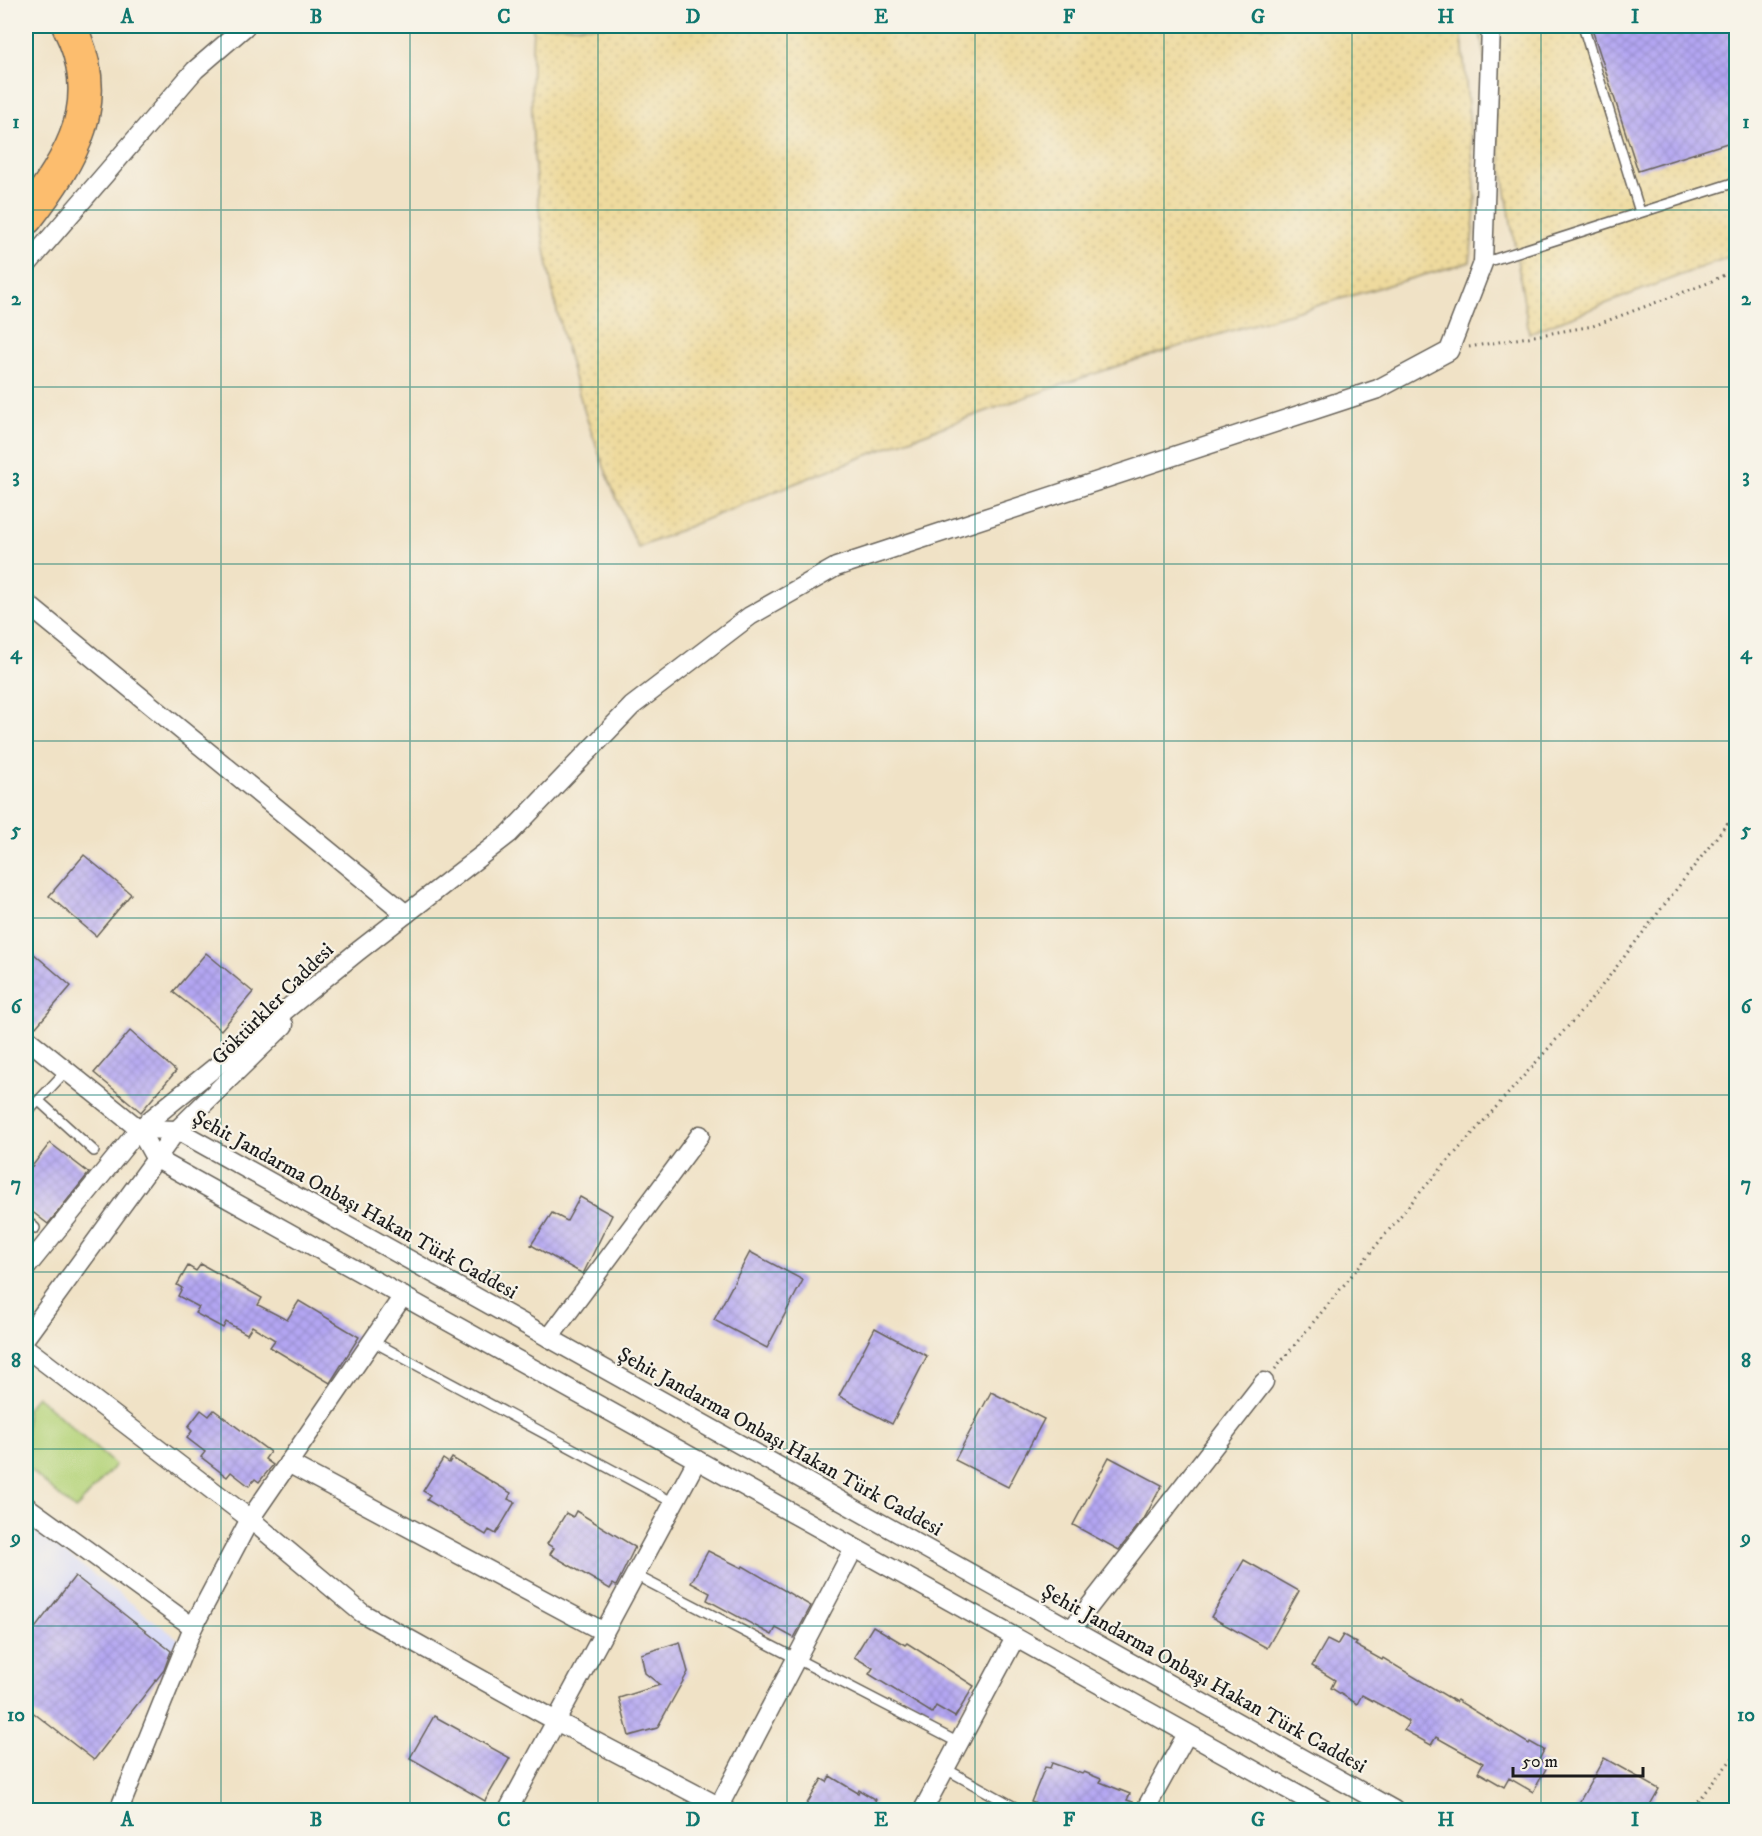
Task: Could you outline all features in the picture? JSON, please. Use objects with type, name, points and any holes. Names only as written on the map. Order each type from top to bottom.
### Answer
[{"type":"highway","points":[[26,218],[65,159],[85,107],[86,69],[69,26]]},
{"type":"street","points":[[26,266],[195,70],[246,26]]},
{"type":"street","points":[[357,952],[509,834],[632,706],[750,616],[836,567],[1378,389],[1449,351],[1483,262],[1491,26]]},
{"type":"street","points":[[26,605],[406,914]]},
{"type":"street","name":"Göktürkler Caddesi","points":[[26,1268],[138,1129],[357,952]]},
{"type":"street","name":"Göktürkler Caddesi","points":[[26,1337],[177,1130],[357,952]]},
{"type":"street","points":[[26,1038],[138,1129],[155,1158],[1325,1810]]},
{"type":"street","name":"Şehit Jandarma Onbaşı Hakan Türk Caddesi","points":[[138,1129],[177,1130],[1394,1810]]},
{"type":"street","points":[[549,1338],[700,1134]]},
{"type":"street","points":[[119,1810],[193,1627],[250,1519],[403,1296]]},
{"type":"street","points":[[26,1348],[250,1519],[362,1613],[556,1721],[721,1809],[854,1548]]},
{"type":"street","points":[[1071,1630],[1264,1382]]},
{"type":"street","points":[[508,1810],[697,1460]]},
{"type":"street","points":[[288,1463],[604,1632]]},
{"type":"street","points":[[26,1506],[193,1627]]},
{"type":"street","points":[[924,1810],[1015,1638]]},
{"type":"street","points":[[1145,1810],[1187,1734]]},
{"type":"lane","points":[[1583,26],[1640,212]]},
{"type":"lane","points":[[1483,262],[1737,182]]},
{"type":"lane","points":[[26,1114],[66,1071]]},
{"type":"lane","points":[[39,1101],[94,1151]]},
{"type":"lane","points":[[26,1220],[35,1228]]},
{"type":"lane","points":[[372,1341],[674,1503]]},
{"type":"lane","points":[[635,1575],[959,1743]]},
{"type":"lane","points":[[946,1769],[1020,1810]]},
{"type":"path","points":[[1449,351],[1593,326],[1708,283],[1737,269]]},
{"type":"path","points":[[1264,1382],[1416,1197],[1587,1005],[1737,812]]},
{"type":"path","points":[[1690,1810],[1737,1754]]},
{"type":"shaded area","points":[[26,1523],[190,1648],[26,1707]]},
{"type":"green space","points":[[37,1396],[115,1465],[75,1510],[26,1466],[26,1409]]},
{"type":"sand","points":[[533,26],[1461,26],[1476,197],[1470,262],[1222,333],[1075,380],[886,448],[638,548],[611,486],[588,422],[553,293],[534,161]]},
{"type":"sand","points":[[1479,26],[1736,26],[1736,254],[1529,333]]},
{"type":"building","points":[[1591,26],[1737,26],[1737,140],[1638,171]]},
{"type":"building","points":[[84,855],[131,894],[96,936],[49,896]]},
{"type":"building","points":[[26,947],[71,986],[36,1027],[26,1019]]},
{"type":"building","points":[[206,953],[253,992],[221,1030],[173,992]]},
{"type":"building","points":[[130,1031],[176,1071],[141,1112],[94,1073]]},
{"type":"building","points":[[50,1143],[89,1173],[48,1224],[26,1207],[26,1174]]},
{"type":"building","points":[[580,1197],[612,1215],[583,1274],[531,1245],[552,1213],[567,1221]]},
{"type":"building","points":[[750,1252],[803,1280],[767,1348],[714,1320]]},
{"type":"building","points":[[201,1264],[262,1298],[258,1305],[287,1320],[299,1301],[359,1337],[330,1383],[270,1347],[275,1340],[252,1326],[247,1334],[226,1322],[223,1328],[195,1313],[199,1307],[178,1296],[182,1288],[177,1285],[188,1266],[196,1271]]},
{"type":"building","points":[[875,1328],[927,1356],[892,1424],[839,1396]]},
{"type":"building","points":[[991,1392],[1044,1419],[1008,1487],[955,1460]]},
{"type":"building","points":[[201,1410],[209,1416],[214,1410],[270,1452],[265,1459],[273,1465],[259,1482],[255,1479],[249,1486],[231,1472],[227,1477],[201,1457],[205,1452],[187,1438],[192,1431],[188,1427]]},
{"type":"building","points":[[1109,1457],[1162,1485],[1145,1517],[1119,1550],[1073,1525]]},
{"type":"building","points":[[452,1458],[511,1493],[508,1499],[515,1502],[496,1534],[489,1530],[486,1535],[427,1500],[430,1495],[423,1491],[443,1459],[449,1463]]},
{"type":"building","points":[[576,1511],[635,1547],[616,1586],[613,1584],[610,1589],[550,1554],[554,1548],[547,1544],[566,1513],[573,1517]]},
{"type":"building","points":[[708,1551],[742,1568],[743,1566],[811,1606],[794,1638],[776,1628],[772,1635],[707,1600],[710,1593],[691,1583]]},
{"type":"building","points":[[1244,1560],[1299,1591],[1267,1648],[1211,1617]]},
{"type":"building","points":[[75,1576],[171,1651],[164,1670],[94,1760],[26,1707],[26,1640]]},
{"type":"building","points":[[873,1626],[905,1645],[907,1643],[974,1686],[955,1717],[936,1706],[932,1713],[869,1674],[873,1668],[854,1657]]},
{"type":"building","points":[[1343,1635],[1357,1643],[1355,1645],[1382,1660],[1383,1658],[1529,1744],[1530,1742],[1544,1750],[1539,1760],[1548,1765],[1533,1792],[1509,1778],[1504,1787],[1478,1772],[1483,1763],[1436,1737],[1431,1745],[1404,1730],[1409,1722],[1362,1695],[1357,1704],[1331,1688],[1335,1680],[1312,1666],[1327,1640],[1337,1645]]},
{"type":"building","points":[[680,1642],[688,1672],[657,1728],[629,1736],[619,1698],[660,1685],[645,1673],[641,1654]]},
{"type":"building","points":[[434,1716],[510,1758],[485,1801],[410,1758]]},
{"type":"building","points":[[1604,1758],[1659,1789],[1647,1810],[1575,1810]]},
{"type":"building","points":[[1052,1763],[1082,1774],[1084,1772],[1101,1779],[1100,1782],[1130,1794],[1127,1800],[1136,1803],[1134,1810],[1040,1810],[1042,1806],[1031,1802],[1045,1767],[1050,1768]]},
{"type":"building","points":[[830,1776],[858,1793],[859,1790],[876,1800],[869,1810],[803,1810],[822,1779],[827,1782]]}]
